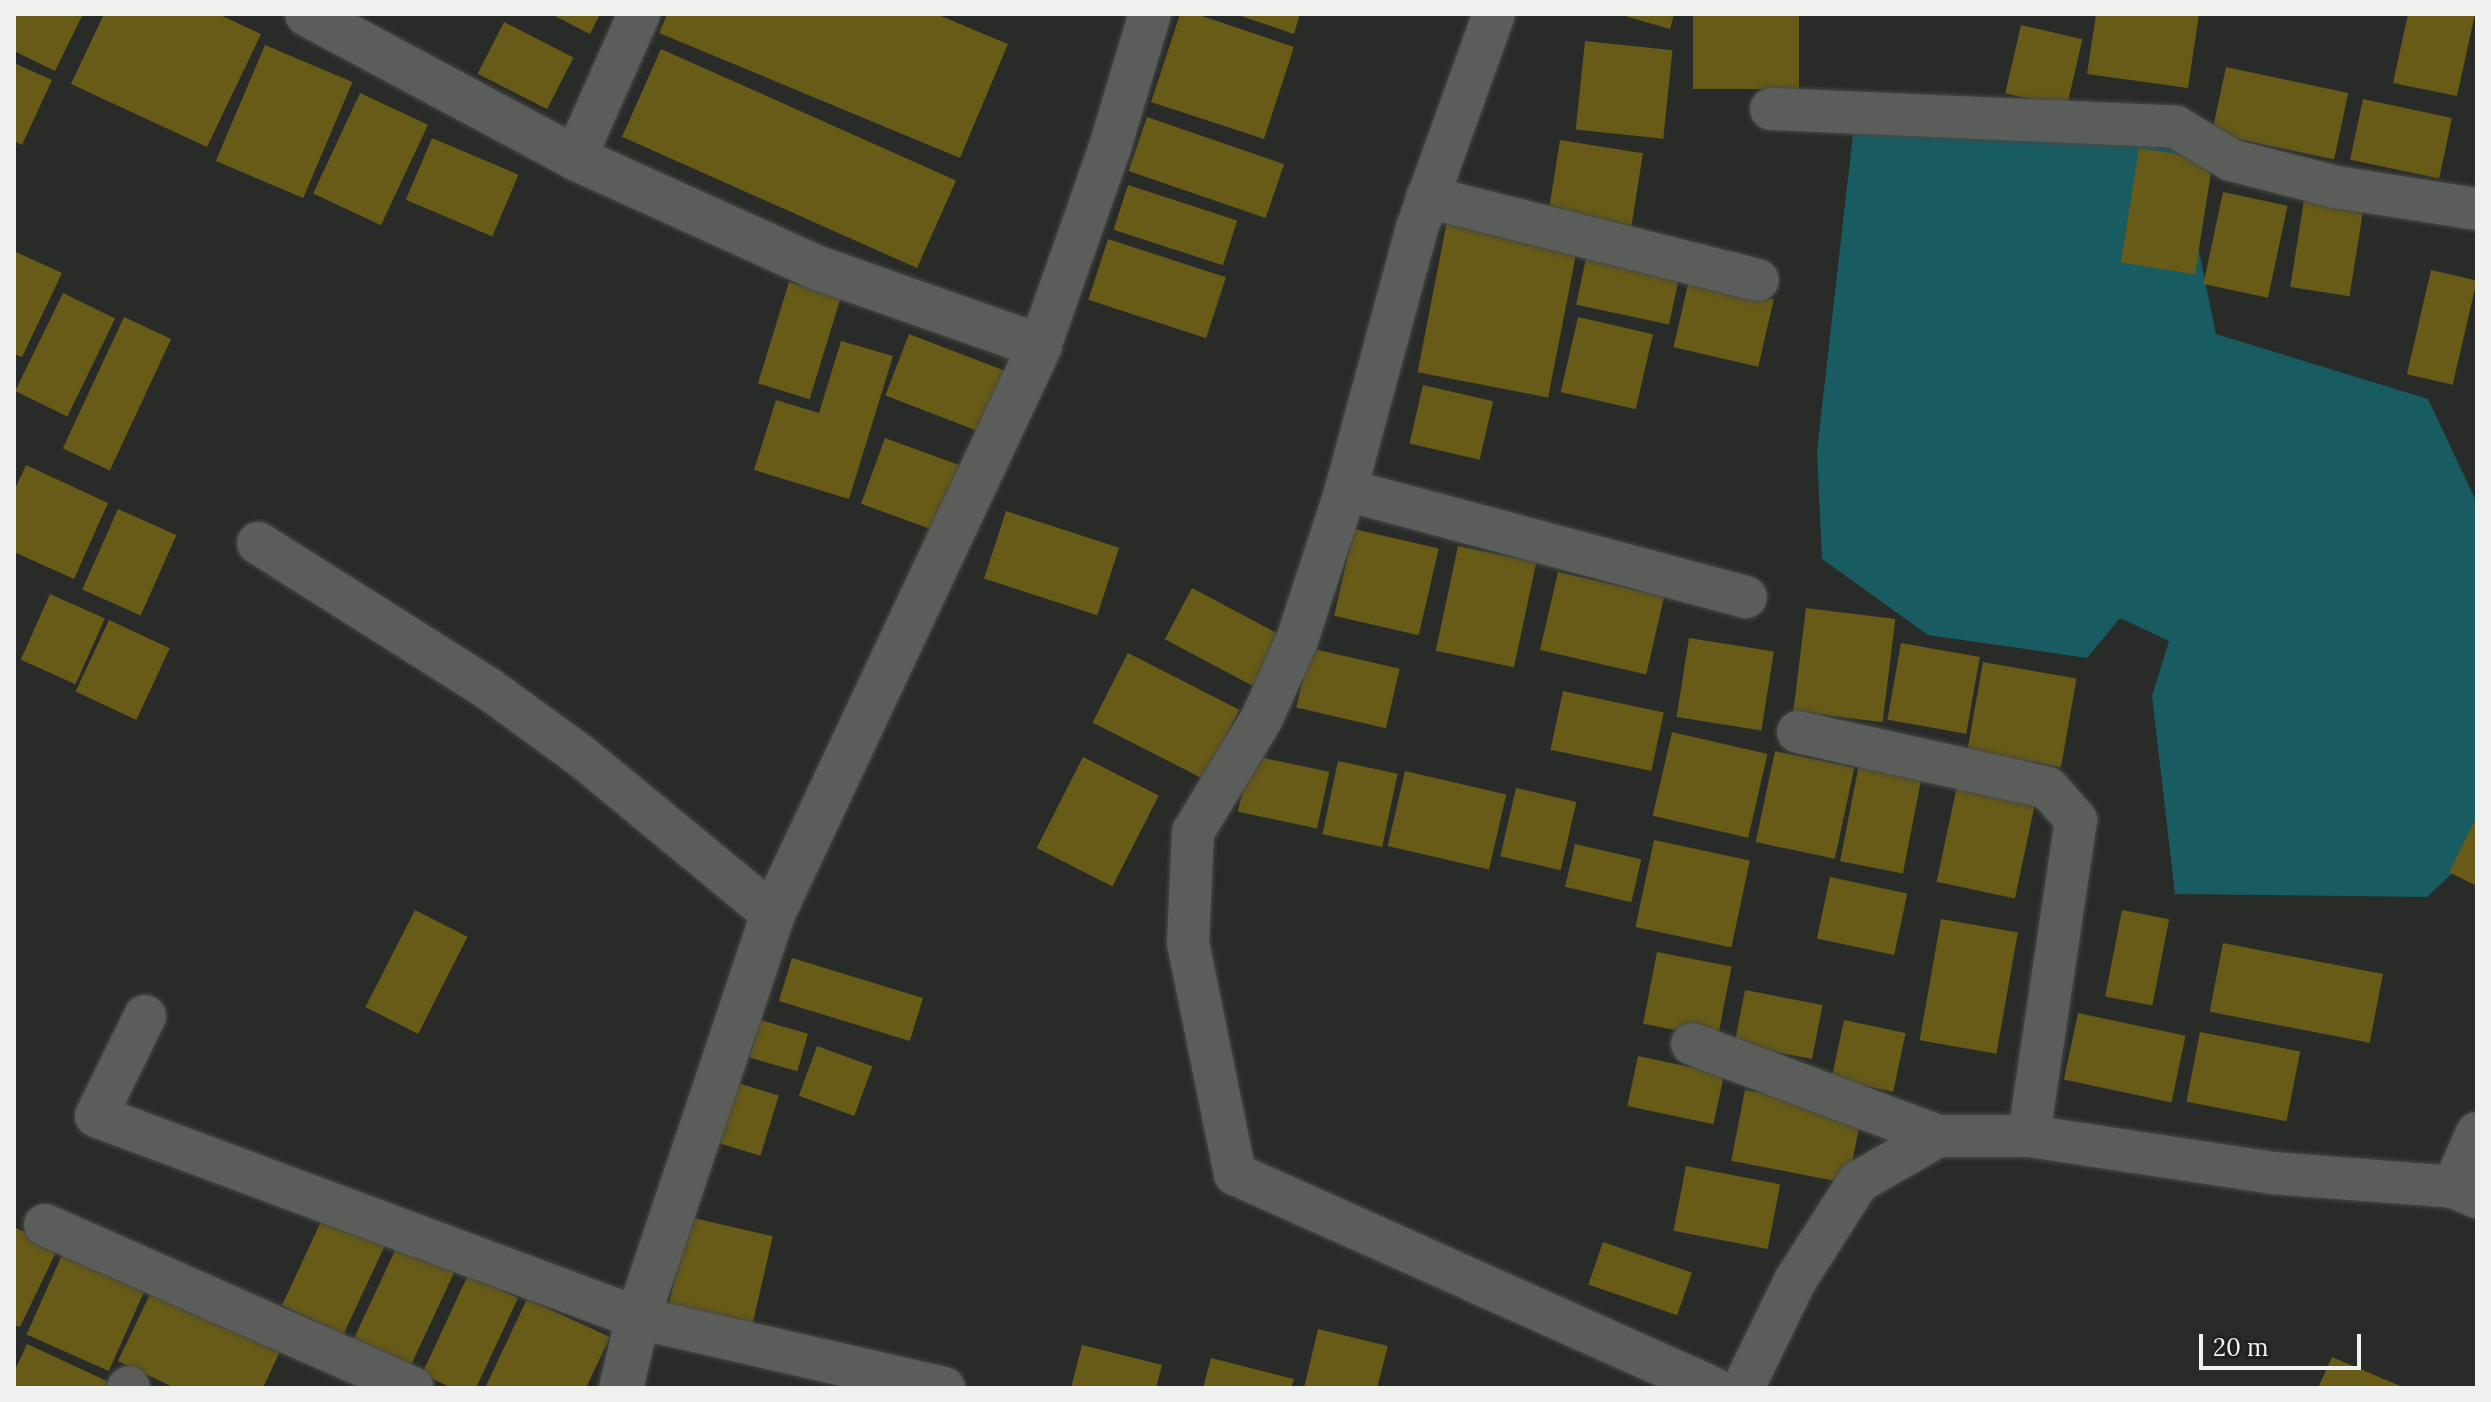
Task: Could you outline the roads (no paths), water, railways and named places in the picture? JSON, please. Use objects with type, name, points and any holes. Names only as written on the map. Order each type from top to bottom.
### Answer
[{"type":"street","points":[[307,14],[575,158],[818,268],[1040,346]]},
{"type":"street","points":[[575,158],[639,14]]},
{"type":"street","points":[[621,1388],[638,1318],[773,914],[1040,346],[1110,147],[1150,14]]},
{"type":"street","points":[[1494,14],[1427,197],[1346,490],[1297,640],[1262,718],[1193,832],[1188,943],[1235,1174],[1713,1388]]},
{"type":"street","points":[[1771,109],[2176,127],[2231,160],[2336,187],[2477,209]]},
{"type":"street","points":[[1427,197],[1758,280]]},
{"type":"street","points":[[1346,490],[1746,597]]},
{"type":"street","points":[[258,543],[489,689],[581,756],[773,914]]},
{"type":"street","points":[[1798,732],[2048,788],[2076,820],[2029,1136]]},
{"type":"street","points":[[145,1016],[96,1116],[638,1318],[944,1388]]},
{"type":"street","points":[[1692,1044],[1938,1136],[2029,1136],[2273,1173],[2465,1192],[2477,1133]]},
{"type":"street","points":[[1743,1388],[1795,1281],[1858,1182],[1938,1136]]},
{"type":"street","points":[[45,1225],[412,1388]]},
{"type":"water","points":[[1854,125],[2178,149],[2216,334],[2428,399],[2477,503],[2477,850],[2427,897],[2175,894],[2152,696],[2169,641],[2120,618],[2087,658],[1928,635],[1822,559],[1817,451]]}]
